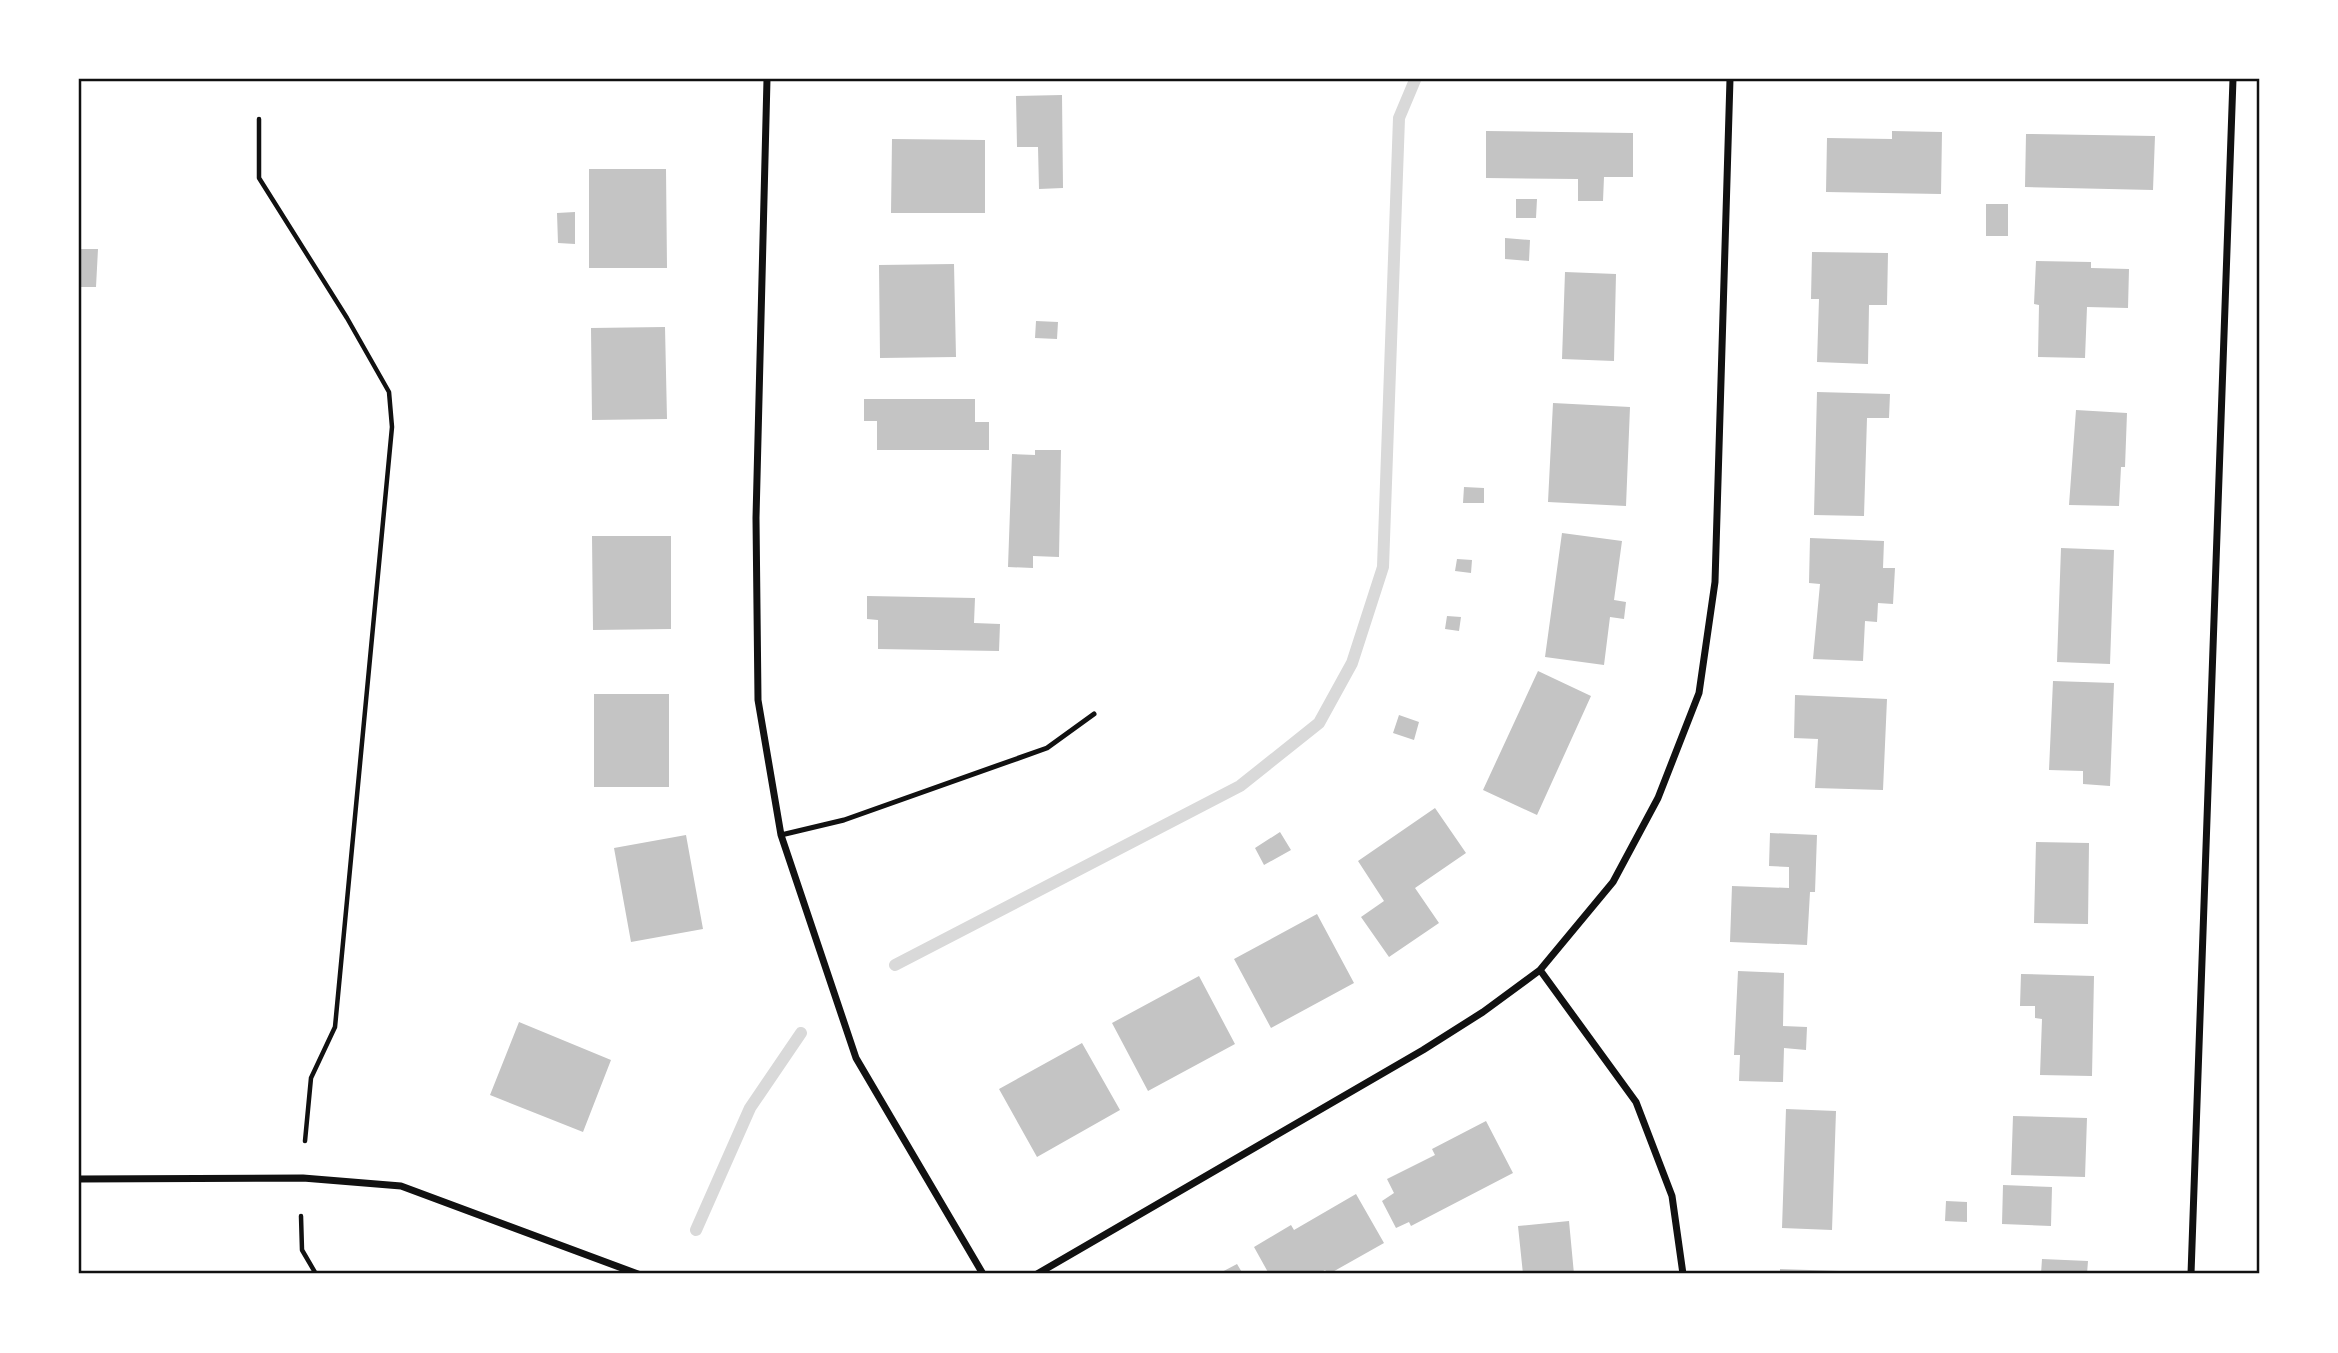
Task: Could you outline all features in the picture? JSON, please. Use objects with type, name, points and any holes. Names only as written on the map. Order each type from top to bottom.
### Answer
[{"type":"street","points":[[767,79],[756,518],[758,700],[780,835],[856,1058],[983,1274]]},
{"type":"street","points":[[1037,1274],[1423,1050],[1483,1012],[1540,970],[1613,882],[1658,798],[1699,693],[1715,582],[1730,79]]},
{"type":"street","points":[[2191,1274],[2234,79]]},
{"type":"street","points":[[1540,970],[1636,1102],[1672,1196],[1683,1274]]},
{"type":"street","points":[[79,1180],[303,1178],[401,1186],[638,1274]]},
{"type":"lane","points":[[780,835],[844,820],[1047,748],[1094,714]]},
{"type":"path","points":[[259,119],[259,178],[389,393],[392,427],[335,1027],[312,1078],[305,1141]]},
{"type":"path","points":[[301,1216],[302,1250],[316,1274]]},
{"type":"building","points":[[1062,95],[1063,188],[1039,189],[1038,147],[1017,147],[1016,96]]},
{"type":"building","points":[[1486,131],[1633,133],[1633,177],[1604,177],[1603,201],[1578,201],[1578,179],[1486,178]]},
{"type":"building","points":[[1892,131],[1942,132],[1941,194],[1826,192],[1827,138],[1892,139]]},
{"type":"building","points":[[2026,134],[2155,136],[2153,190],[2025,187]]},
{"type":"building","points":[[892,139],[985,140],[985,213],[891,213]]},
{"type":"building","points":[[589,169],[666,169],[667,268],[589,268]]},
{"type":"building","points":[[1516,199],[1537,199],[1536,218],[1516,218]]},
{"type":"building","points":[[1986,204],[2008,204],[2008,236],[1986,236]]},
{"type":"building","points":[[575,212],[575,244],[558,243],[557,213]]},
{"type":"building","points":[[1505,238],[1530,240],[1529,261],[1505,259]]},
{"type":"building","points":[[79,249],[98,249],[96,287],[79,287]]},
{"type":"building","points":[[1812,252],[1888,253],[1887,305],[1869,305],[1868,364],[1817,362],[1819,299],[1811,299]]},
{"type":"building","points":[[2036,261],[2091,262],[2091,268],[2129,269],[2128,308],[2087,307],[2085,358],[2038,357],[2039,305],[2034,304]]},
{"type":"building","points":[[954,264],[956,357],[880,358],[879,265]]},
{"type":"building","points":[[1565,272],[1616,274],[1614,361],[1562,359]]},
{"type":"building","points":[[1036,321],[1058,322],[1057,339],[1035,338]]},
{"type":"building","points":[[665,327],[667,419],[592,420],[591,328]]},
{"type":"building","points":[[1817,392],[1890,394],[1889,418],[1867,418],[1864,516],[1814,515]]},
{"type":"building","points":[[864,399],[975,399],[975,422],[989,422],[989,450],[877,450],[877,421],[864,421]]},
{"type":"building","points":[[1553,403],[1630,407],[1626,506],[1548,502]]},
{"type":"building","points":[[2076,410],[2127,413],[2125,467],[2121,467],[2119,506],[2069,505]]},
{"type":"building","points":[[1035,450],[1061,450],[1059,557],[1033,556],[1033,568],[1008,567],[1012,454],[1035,455]]},
{"type":"building","points":[[1464,487],[1484,488],[1484,503],[1463,503]]},
{"type":"building","points":[[1562,533],[1622,541],[1614,600],[1626,602],[1624,619],[1610,617],[1604,665],[1545,657]]},
{"type":"building","points":[[592,536],[671,536],[671,629],[593,630]]},
{"type":"building","points":[[1810,538],[1884,541],[1883,568],[1895,568],[1893,604],[1878,603],[1877,622],[1865,621],[1863,661],[1813,659],[1820,584],[1809,583]]},
{"type":"building","points":[[2061,548],[2114,550],[2110,664],[2057,662]]},
{"type":"building","points":[[1457,559],[1472,560],[1471,573],[1455,571]]},
{"type":"building","points":[[867,596],[975,598],[974,623],[1000,624],[999,651],[878,649],[878,620],[867,619]]},
{"type":"building","points":[[1447,616],[1461,617],[1459,631],[1445,629]]},
{"type":"building","points":[[1538,671],[1591,696],[1537,815],[1483,790]]},
{"type":"building","points":[[2053,681],[2114,683],[2110,786],[2083,784],[2083,771],[2049,770]]},
{"type":"building","points":[[594,694],[669,694],[669,787],[594,787]]},
{"type":"building","points":[[1795,695],[1887,699],[1883,790],[1815,788],[1818,739],[1794,738]]},
{"type":"building","points":[[1399,715],[1419,722],[1414,740],[1393,733]]},
{"type":"building","points":[[1435,808],[1466,853],[1415,888],[1439,923],[1389,957],[1361,917],[1384,901],[1358,861]]},
{"type":"building","points":[[1280,832],[1291,850],[1264,865],[1255,848]]},
{"type":"building","points":[[1770,833],[1817,835],[1815,892],[1810,892],[1807,945],[1730,942],[1732,886],[1789,888],[1789,867],[1769,866]]},
{"type":"building","points":[[686,835],[703,929],[631,942],[614,848]]},
{"type":"building","points":[[2036,842],[2089,843],[2088,924],[2034,923]]},
{"type":"building","points":[[1317,914],[1354,983],[1271,1028],[1234,959]]},
{"type":"building","points":[[1738,971],[1784,973],[1783,1026],[1807,1027],[1806,1050],[1784,1048],[1783,1082],[1739,1081],[1740,1055],[1734,1055]]},
{"type":"building","points":[[2021,974],[2094,976],[2092,1076],[2040,1075],[2042,1019],[2035,1018],[2035,1006],[2020,1006]]},
{"type":"building","points":[[1199,976],[1235,1044],[1148,1091],[1112,1023]]},
{"type":"building","points":[[519,1022],[611,1060],[583,1132],[490,1095]]},
{"type":"building","points":[[1082,1043],[1120,1110],[1037,1157],[999,1089]]},
{"type":"building","points":[[1786,1109],[1836,1111],[1832,1230],[1782,1228]]},
{"type":"building","points":[[2013,1116],[2087,1118],[2085,1177],[2011,1175]]},
{"type":"building","points":[[1486,1121],[1513,1173],[1411,1226],[1409,1222],[1396,1228],[1382,1201],[1394,1193],[1387,1179],[1435,1155],[1432,1149]]},
{"type":"building","points":[[2003,1185],[2052,1187],[2051,1226],[2002,1224]]},
{"type":"building","points":[[1356,1194],[1384,1243],[1329,1274],[1325,1270],[1318,1274],[1269,1274],[1254,1247],[1291,1225],[1294,1230]]},
{"type":"building","points":[[1946,1201],[1967,1202],[1967,1222],[1945,1221]]},
{"type":"building","points":[[1569,1221],[1574,1274],[1523,1274],[1518,1226]]},
{"type":"building","points":[[2042,1259],[2088,1261],[2087,1274],[2041,1274]]},
{"type":"building","points":[[1237,1264],[1243,1274],[1218,1274]]},
{"type":"building","points":[[1780,1269],[1839,1271],[1839,1274],[1780,1274]]},
{"type":"waterway","points":[[895,965],[1240,786],[1319,723],[1352,663],[1383,567],[1399,118],[1415,80]]},
{"type":"waterway","points":[[696,1230],[750,1108],[801,1033]]}]
